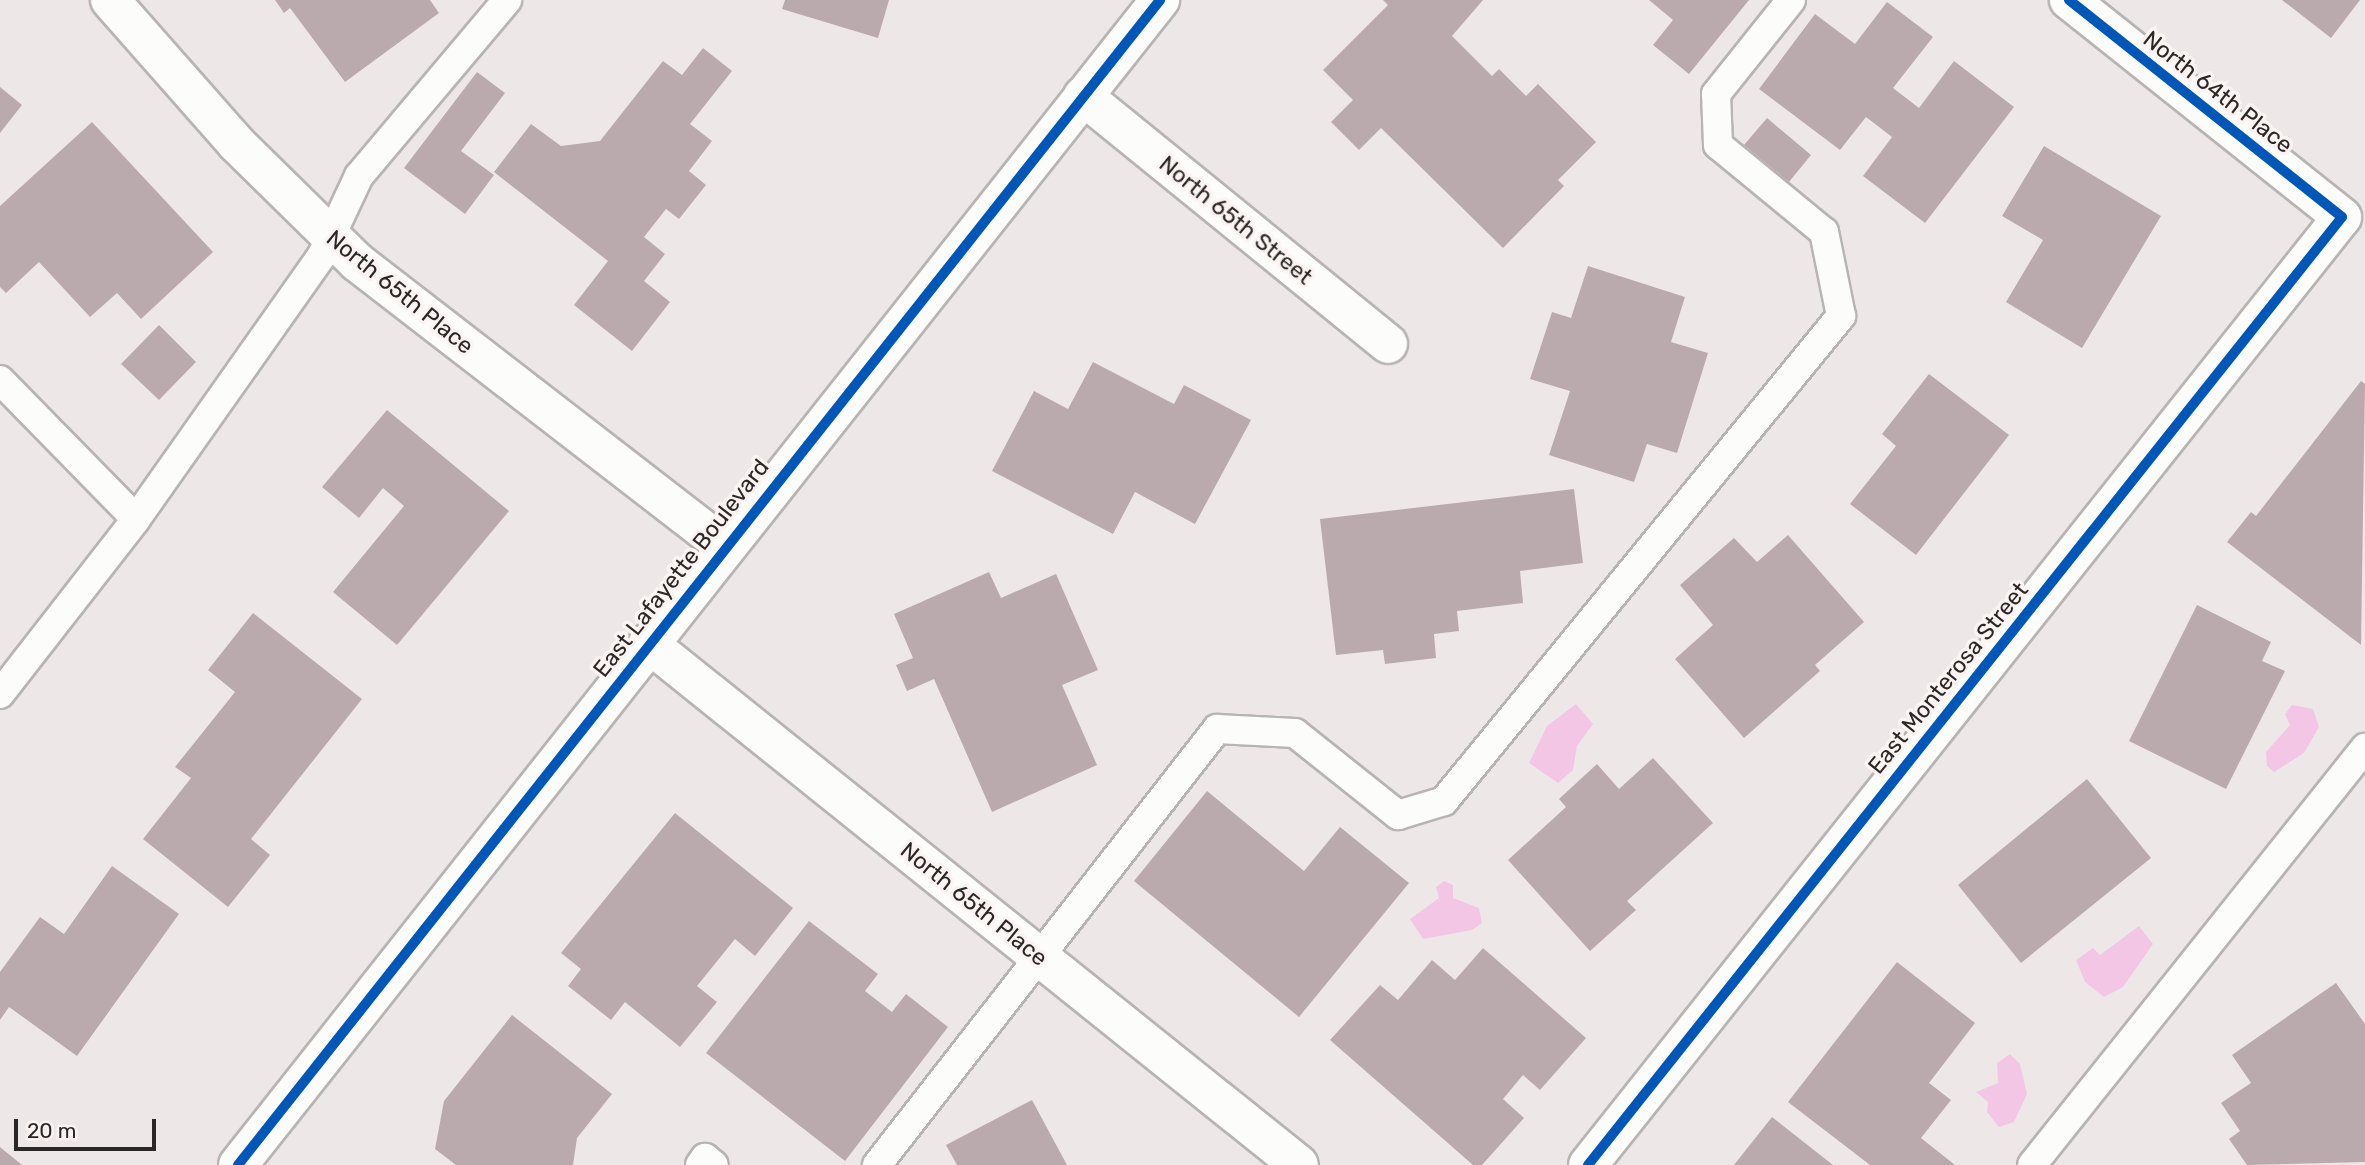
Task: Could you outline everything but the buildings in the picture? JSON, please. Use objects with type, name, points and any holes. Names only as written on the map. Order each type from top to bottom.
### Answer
[{"type":"street","name":"North 65th Place","points":[[110,0],[236,143],[334,239],[725,546]]},
{"type":"street","name":"East Lafayette Boulevard","points":[[238,1165],[648,643],[1160,0]]},
{"type":"street","name":"North 64th Place","points":[[2069,0],[2342,217]]},
{"type":"street","name":"North 65th Street","points":[[1083,96],[1388,344]]},
{"type":"street","name":"East Monterosa Street","points":[[1587,1165],[2342,217]]},
{"type":"street","name":"North 65th Place","points":[[648,643],[1299,1165]]},
{"type":"lane","points":[[0,694],[136,520],[334,239],[359,176],[507,0]]},
{"type":"lane","points":[[877,1165],[1042,958],[1217,729],[1295,733],[1398,815],[1444,801],[1842,316],[1824,232],[1718,145],[1716,94],[1791,0]]},
{"type":"lane","points":[[0,380],[136,520]]},
{"type":"lane","points":[[2032,1165],[2365,748]]},
{"type":"lane","points":[[700,1165],[705,1158],[714,1165]]},
{"type":"shaded area","points":[[1576,704],[1593,724],[1577,746],[1573,770],[1558,783],[1529,763],[1547,726]]},
{"type":"shaded area","points":[[2292,705],[2313,709],[2319,727],[2304,753],[2274,772],[2267,766],[2266,752],[2290,725],[2285,714]]},
{"type":"shaded area","points":[[1444,881],[1453,885],[1453,898],[1479,908],[1482,923],[1472,930],[1423,939],[1410,919],[1439,898],[1436,887]]},
{"type":"shaded area","points":[[2139,926],[2153,944],[2123,987],[2104,997],[2085,982],[2076,960],[2093,948],[2100,955]]},
{"type":"shaded area","points":[[2010,1054],[2020,1064],[2027,1094],[2014,1122],[1999,1127],[1987,1112],[1988,1102],[1976,1092],[1998,1083],[1997,1063]]},
{"type":"cycle path","points":[[238,1165],[1160,0]]},
{"type":"cycle path","points":[[1588,1165],[2342,217],[2069,0]]}]
